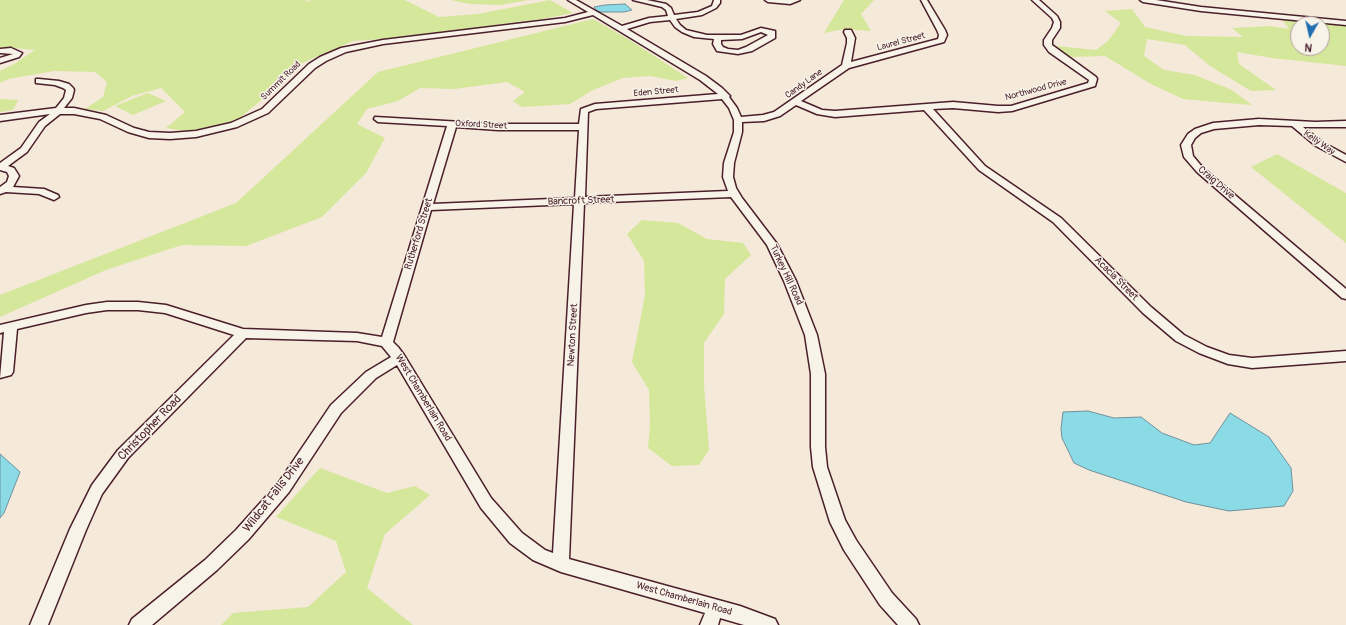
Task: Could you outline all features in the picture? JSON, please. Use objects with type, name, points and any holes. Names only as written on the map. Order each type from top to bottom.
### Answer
[{"type":"street","points":[[571,0],[621,28],[703,78],[726,96],[738,120]]},
{"type":"street","points":[[636,0],[664,5],[669,9],[672,18],[680,29],[700,36],[718,38],[742,37],[762,30],[772,33],[772,36],[749,49],[738,52],[728,52],[720,49],[718,46],[718,38]]},
{"type":"street","points":[[621,28],[649,20],[690,17],[706,13],[714,7],[717,0]]},
{"type":"street","points":[[768,0],[790,2],[797,0]]},
{"type":"street","name":"Laurel Street","points":[[846,66],[941,40],[943,35],[941,30],[924,0]]},
{"type":"street","name":"Northwood Drive","points":[[796,102],[820,112],[835,114],[952,105],[998,109],[1012,108],[1092,84],[1093,79],[1052,50],[1048,45],[1048,40],[1056,28],[1057,22],[1055,17],[1035,0]]},
{"type":"street","points":[[1144,0],[1201,9],[1346,23]]},
{"type":"street","name":"Summit Road","points":[[0,118],[58,111],[83,112],[108,118],[131,130],[149,135],[178,136],[205,132],[234,124],[265,111],[312,66],[323,59],[344,50],[376,43],[580,17],[593,12]]},
{"type":"street","points":[[846,66],[851,38],[848,32]]},
{"type":"street","points":[[0,51],[11,50],[18,53],[13,57],[0,61]]},
{"type":"street","name":"Candy Lane","points":[[738,120],[764,118],[778,114],[846,66]]},
{"type":"street","points":[[0,167],[24,150],[42,124],[58,111],[68,98],[69,88],[62,84],[39,81]]},
{"type":"street","name":"Eden Street","points":[[588,108],[726,96]]},
{"type":"street","name":"Acacia Street","points":[[926,107],[982,168],[1057,220],[1147,310],[1180,338],[1203,350],[1228,359],[1252,362],[1346,356]]},
{"type":"street","name":"Newton Street","points":[[561,564],[583,127],[584,111],[588,108]]},
{"type":"street","name":"Oxford Street","points":[[378,119],[498,127],[583,127]]},
{"type":"street","name":"Turkey Hill Road","points":[[738,120],[738,132],[729,163],[728,177],[734,194],[772,244],[790,281],[811,334],[818,374],[817,427],[820,467],[826,489],[838,522],[850,545],[886,599],[910,625]]},
{"type":"street","name":"Craig Drive","points":[[1346,124],[1319,126],[1259,122],[1207,127],[1191,136],[1187,142],[1186,149],[1192,161],[1200,170],[1346,295]]},
{"type":"street","name":"Rutherford Street","points":[[386,343],[452,124]]},
{"type":"street","name":"Kelly Way","points":[[1294,124],[1319,144],[1346,160]]},
{"type":"street","points":[[0,167],[11,170],[14,174],[13,181],[2,190]]},
{"type":"street","points":[[2,190],[40,190],[54,197]]},
{"type":"street","name":"Bancroft Street","points":[[427,207],[579,202],[734,194]]},
{"type":"street","points":[[0,374],[6,372],[6,328],[86,309],[107,306],[133,306],[166,309],[242,333],[357,337],[378,340],[386,343]]},
{"type":"street","name":"Christopher Road","points":[[39,625],[78,529],[97,490],[123,454],[242,333]]},
{"type":"street","name":"West Chamberlain Road","points":[[386,343],[392,346],[486,503],[516,538],[539,555],[561,564],[769,625]]},
{"type":"street","name":"Wildcat Falls Drive","points":[[138,625],[211,564],[242,535],[284,487],[336,409],[371,375],[399,358]]},
{"type":"street","points":[[709,625],[715,608]]},
{"type":"green space","points":[[0,0],[308,0],[303,2],[313,0],[405,0],[439,17],[478,14],[550,0],[573,13],[542,19],[383,39],[353,41],[300,64],[236,121],[192,132],[166,128],[185,112],[161,88],[132,96],[103,111],[85,109],[103,97],[107,82],[95,72],[54,71],[8,79],[0,83],[0,71],[14,64],[35,50],[4,47],[0,48]]},
{"type":"green space","points":[[451,0],[529,0],[500,5],[470,4]]},
{"type":"green space","points":[[844,0],[874,0],[861,14],[871,31],[844,29],[824,33]]},
{"type":"green space","points":[[1132,9],[1145,27],[1186,36],[1243,37],[1232,28],[1269,26],[1289,29],[1281,17],[1290,18],[1290,56],[1330,56],[1330,23],[1346,25],[1346,66],[1272,58],[1237,52],[1239,64],[1276,90],[1251,91],[1210,66],[1185,45],[1147,39],[1144,56],[1164,70],[1195,75],[1232,90],[1252,105],[1183,99],[1151,84],[1105,56],[1072,57],[1062,52],[1056,46],[1096,50],[1108,41],[1121,23],[1105,11]]},
{"type":"green space","points":[[593,19],[628,39],[688,78],[676,81],[650,76],[623,78],[593,90],[570,104],[522,107],[513,101],[525,92],[507,82],[454,89],[420,88],[398,101],[367,109],[357,124],[385,138],[366,173],[322,217],[246,246],[182,245],[106,270],[0,317],[0,295],[236,203],[378,72]]},
{"type":"green space","points":[[148,93],[166,101],[133,115],[115,106]]},
{"type":"green space","points":[[0,99],[18,100],[13,110],[0,112]]},
{"type":"green space","points":[[1277,154],[1346,193],[1346,243],[1251,167]]},
{"type":"green space","points":[[642,220],[678,223],[707,239],[743,243],[751,255],[725,279],[724,314],[704,343],[704,385],[709,450],[699,465],[672,466],[648,448],[650,425],[649,390],[632,362],[645,295],[644,261],[627,234]]},
{"type":"green space","points":[[320,468],[387,493],[415,486],[430,495],[385,534],[367,588],[413,625],[221,625],[233,613],[308,607],[346,572],[336,541],[276,517]]},
{"type":"water","points":[[625,4],[632,10],[624,12],[601,12],[597,11],[594,7],[605,5]]},
{"type":"water","points":[[1088,411],[1114,418],[1141,417],[1162,433],[1194,445],[1210,443],[1230,413],[1269,437],[1291,468],[1293,491],[1284,506],[1229,511],[1186,502],[1089,470],[1074,463],[1062,438],[1061,429],[1063,412]]},
{"type":"water","points":[[0,454],[20,472],[4,513],[0,518]]}]
